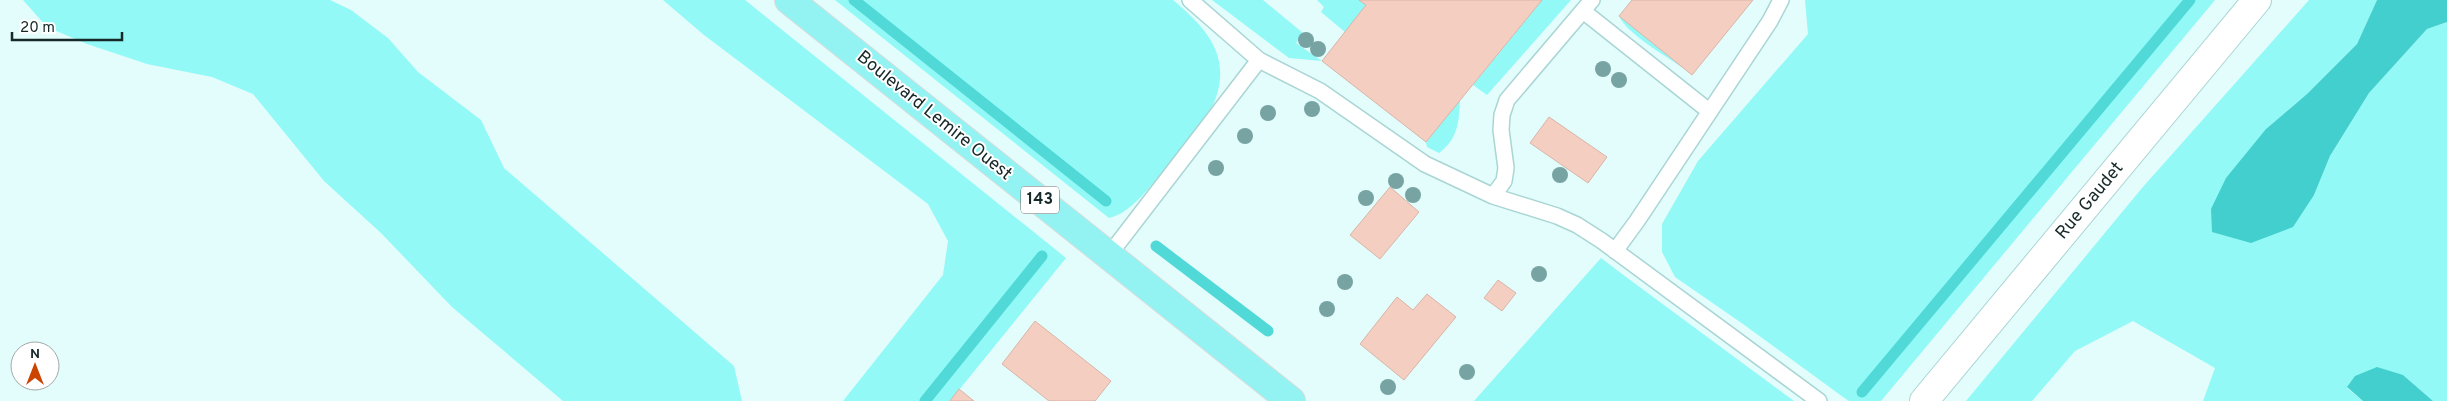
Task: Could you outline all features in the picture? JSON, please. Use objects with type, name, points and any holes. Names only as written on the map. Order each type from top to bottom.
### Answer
[{"type":"main road","name":"Boulevard Lemire Ouest","points":[[789,0],[1291,401]]},
{"type":"street","name":"Rue Gaudet","points":[[1924,401],[2256,0]]},
{"type":"lane","points":[[1190,0],[1259,60],[1320,91],[1424,164],[1493,196],[1557,216],[1577,225],[1819,401]]},
{"type":"lane","points":[[1615,251],[1770,21],[1780,0]]},
{"type":"lane","points":[[1493,196],[1504,181],[1506,168],[1501,130],[1502,115],[1507,100],[1587,6],[1709,111]]},
{"type":"lane","points":[[1108,256],[1259,60]]},
{"type":"shaded area","points":[[23,0],[330,0],[351,10],[388,38],[418,72],[481,120],[504,168],[734,366],[742,401],[563,401],[452,307],[381,233],[324,181],[253,94],[212,77],[147,64],[87,44],[47,27]]},
{"type":"shaded area","points":[[663,0],[745,0],[1066,258],[950,401],[843,401],[943,275],[948,241],[928,204],[704,35]]},
{"type":"shaded area","points":[[835,0],[1173,0],[1198,24],[1208,36],[1215,49],[1220,77],[1217,94],[1210,112],[1201,125],[1148,189],[1126,210],[1109,218]]},
{"type":"shaded area","points":[[1212,0],[1263,0],[1303,33],[1296,43],[1322,61],[1289,58]]},
{"type":"shaded area","points":[[1317,0],[1359,0],[1366,5],[1345,32],[1321,12],[1324,7]]},
{"type":"shaded area","points":[[1542,0],[1571,0],[1487,95],[1473,85]]},
{"type":"shaded area","points":[[1805,0],[2215,0],[1881,401],[1849,401],[1675,277],[1662,252],[1662,224],[1698,161],[1808,34]]},
{"type":"shaded area","points":[[2309,0],[2377,0],[2357,44],[2307,94],[2266,129],[2314,195],[2330,156],[2369,93],[2427,29],[2447,22],[2447,401],[2433,401],[2403,375],[2347,388],[2363,401],[2203,401],[2215,368],[2133,321],[2075,351],[2032,401],[1966,401],[2142,188]]},
{"type":"shaded area","points":[[2377,0],[2447,0],[2447,22],[2427,29],[2369,93],[2330,156],[2314,195],[2293,227],[2251,243],[2212,232],[2211,209],[2226,178],[2266,129],[2307,94],[2357,44]]},
{"type":"shaded area","points":[[1619,16],[1683,68],[1638,37],[1623,23]]},
{"type":"shaded area","points":[[1460,100],[1458,123],[1450,142],[1439,153],[1427,147],[1426,142]]},
{"type":"shaded area","points":[[1601,258],[1622,274],[1794,401],[1474,401]]},
{"type":"shaded area","points":[[2377,367],[2403,375],[2433,401],[2363,401],[2347,387],[2355,376]]},
{"type":"building","points":[[1359,0],[1542,0],[1426,142],[1322,61],[1366,5]]},
{"type":"building","points":[[1632,0],[1753,0],[1692,75],[1619,16]]},
{"type":"building","points":[[1549,117],[1607,157],[1588,183],[1530,143]]},
{"type":"building","points":[[1390,187],[1419,212],[1380,259],[1350,235]]},
{"type":"building","points":[[1498,280],[1516,293],[1502,311],[1484,298]]},
{"type":"building","points":[[1427,294],[1456,317],[1404,380],[1360,344],[1397,297],[1413,310]]},
{"type":"building","points":[[1035,321],[1111,381],[1095,401],[1049,401],[1002,364]]},
{"type":"building","points":[[959,389],[974,401],[950,401]]},
{"type":"waterway","points":[[854,0],[1106,201]]},
{"type":"waterway","points":[[1862,392],[2190,0]]},
{"type":"waterway","points":[[1156,246],[1268,331]]},
{"type":"waterway","points":[[925,401],[1042,256]]}]
